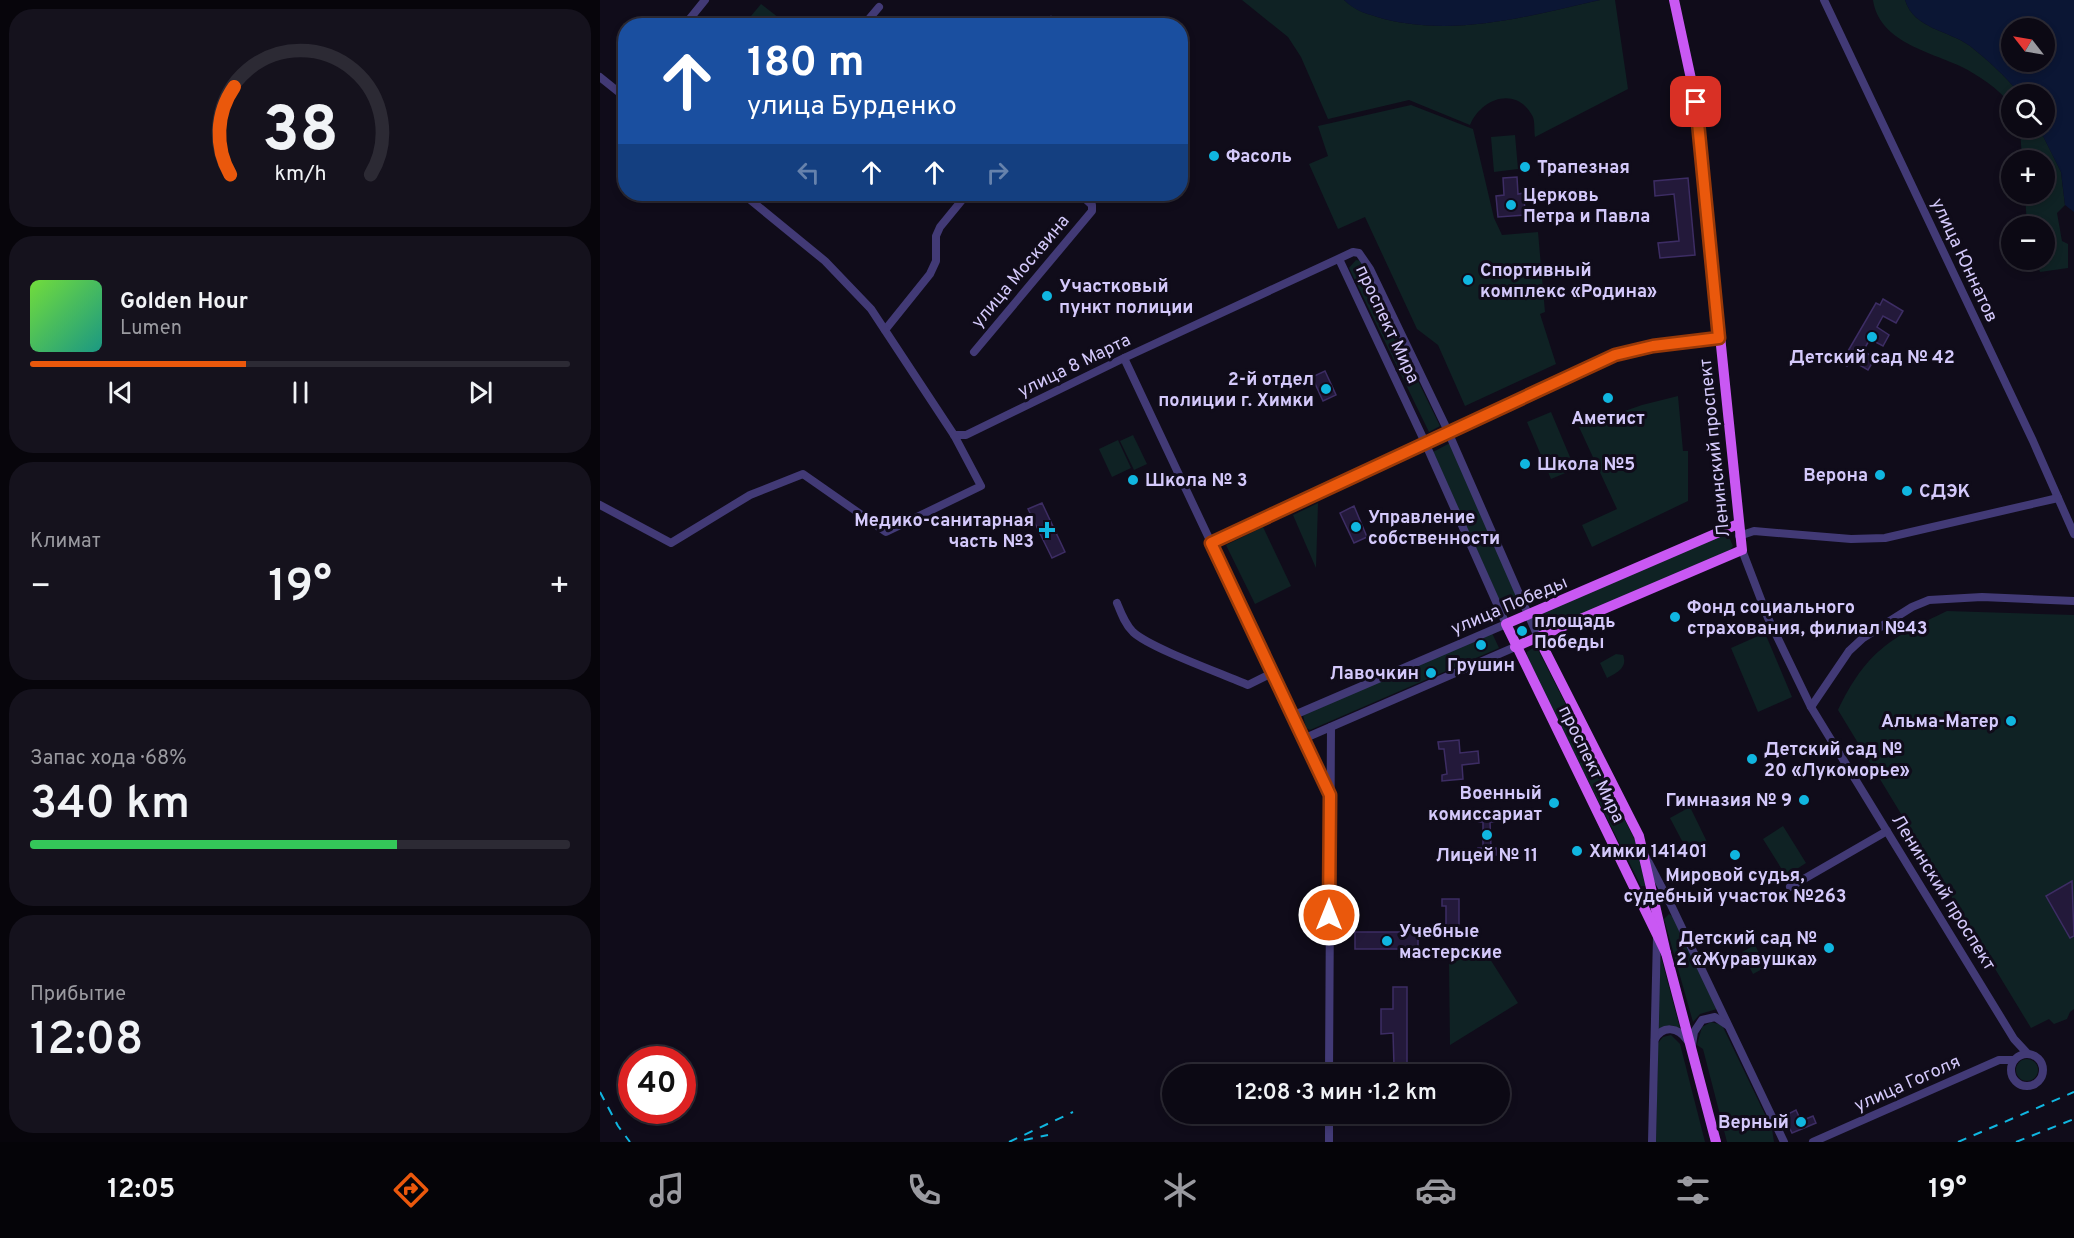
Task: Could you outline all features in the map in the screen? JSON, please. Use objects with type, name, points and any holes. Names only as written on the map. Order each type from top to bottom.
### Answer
[{"type":"main road","name":"Ленинский проспект","points":[[1674,0],[1696,102],[1738,530],[1742,550]]},
{"type":"main road","name":"улица Победы","points":[[1506,624],[1738,530]]},
{"type":"main road","points":[[1515,647],[1742,550]]},
{"type":"main road","name":"проспект Мира","points":[[1506,624],[1515,647],[1666,953]]},
{"type":"main road","name":"проспект Мира","points":[[1538,637],[1632,819],[1646,858],[1666,953],[1716,1142]]},
{"type":"street","points":[[690,18],[705,0]]},
{"type":"street","name":"улица Юннатов","points":[[1824,0],[2074,534]]},
{"type":"street","points":[[870,18],[879,7]]},
{"type":"street","points":[[600,77],[618,92]]},
{"type":"street","points":[[600,505],[671,543],[750,495],[802,474],[886,532],[981,486],[954,435],[885,330],[856,292],[825,261],[752,201]]},
{"type":"street","points":[[885,330],[930,274],[936,261],[936,236],[940,227],[961,201]]},
{"type":"street","name":"улица Москвина","points":[[974,352],[1092,211],[1089,201]]},
{"type":"street","name":"проспект Мира","points":[[1506,624],[1426,443],[1339,259],[1353,252],[1364,257],[1449,433],[1538,637]]},
{"type":"street","name":"улица 8 Марта","points":[[954,435],[966,435],[1124,358],[1339,259]]},
{"type":"street","points":[[1211,543],[1615,355],[1653,346],[1719,338]]},
{"type":"street","points":[[1124,358],[1330,795]]},
{"type":"street","points":[[1738,530],[1851,539],[1885,538],[2058,498]]},
{"type":"street","name":"Ленинский проспект","points":[[1742,550],[1768,618],[1811,707],[2014,1039],[2026,1051]]},
{"type":"street","points":[[1811,707],[1849,651],[1863,638],[1921,603],[1946,598],[2074,601]]},
{"type":"street","points":[[1117,603],[1127,623],[1137,635],[1183,657],[1248,685],[1272,673]]},
{"type":"street","name":"улица Победы","points":[[1292,716],[1506,624]]},
{"type":"street","points":[[1304,739],[1515,647]]},
{"type":"street","points":[[1329,1064],[1330,727]]},
{"type":"street","points":[[1790,888],[1887,831]]},
{"type":"street","points":[[1646,858],[1784,1142]]},
{"type":"street","points":[[1652,1142],[1657,934]]},
{"type":"street","points":[[1692,1052],[1694,1032],[1702,1020],[1712,1017],[1719,1018],[1730,1030]]},
{"type":"street","points":[[1654,1040],[1663,1030],[1676,1030],[1685,1037],[1692,1052]]},
{"type":"street","name":"Ленинский проспект","points":[[2014,1039],[2015,1058]]},
{"type":"street","points":[[2026,1051],[2042,1064],[2043,1073],[2035,1084],[2022,1085],[2014,1080],[2011,1072],[2015,1058],[2026,1051]]},
{"type":"street","name":"улица Гоголя","points":[[1813,1142],[1999,1060],[2015,1058]]},
{"type":"street","points":[[1329,1124],[1329,1142]]},
{"type":"green space","points":[[1242,0],[1344,0],[1358,10],[1384,19],[1439,26],[1493,22],[1600,0],[1615,0],[1628,89],[1535,137],[1533,117],[1526,107],[1509,98],[1491,102],[1482,108],[1470,125],[1409,100],[1328,119],[1301,57],[1288,37]]},
{"type":"green space","points":[[1873,0],[1905,0],[1909,10],[1916,17],[1970,46],[2012,84],[2001,84],[2001,95],[1960,66],[1906,43],[1884,26]]},
{"type":"green space","points":[[761,4],[779,18],[753,18],[751,16]]},
{"type":"green space","name":"Спортивный комплекс «Родина»","points":[[1411,105],[1473,129],[1494,218],[1502,235],[1538,232],[1545,312],[1540,314],[1556,364],[1465,406],[1438,345],[1417,329],[1365,217],[1338,229],[1309,164],[1328,156],[1318,126]]},
{"type":"green space","points":[[1515,135],[1518,169],[1494,172],[1491,137]]},
{"type":"green space","points":[[2021,138],[2044,138],[2050,150],[2021,150]]},
{"type":"green space","points":[[2055,160],[2061,172],[2065,205],[2057,213],[2062,241],[2068,244],[2068,268],[2055,270],[2055,216],[2026,216],[2026,204],[2055,204]]},
{"type":"green space","points":[[1356,260],[1363,261],[1373,282],[1363,287],[1369,298],[1376,295],[1440,426],[1429,432],[1349,268]]},
{"type":"green space","points":[[1678,396],[1683,451],[1688,451],[1688,501],[1592,547],[1582,525],[1617,509],[1579,427],[1642,405]]},
{"type":"green space","points":[[1551,412],[1575,469],[1551,479],[1527,422]]},
{"type":"green space","points":[[1133,435],[1147,464],[1134,470],[1120,441]]},
{"type":"green space","points":[[1118,440],[1131,468],[1112,477],[1099,449]]},
{"type":"green space","points":[[1450,443],[1522,608],[1506,615],[1433,452]]},
{"type":"green space","points":[[1318,503],[1316,568],[1293,515]]},
{"type":"green space","points":[[1263,527],[1291,586],[1255,604],[1226,545]]},
{"type":"green space","points":[[1723,534],[1728,535],[1733,546],[1730,550],[1546,629],[1539,613]]},
{"type":"green space","points":[[1947,611],[2074,615],[2074,1009],[2067,1019],[2054,1024],[2049,1019],[2031,1028],[1838,710],[1859,674],[1882,649],[1910,630]]},
{"type":"green space","points":[[1492,633],[1499,648],[1310,730],[1306,728],[1303,715]]},
{"type":"green space","points":[[1765,633],[1792,697],[1758,712],[1731,648]]},
{"type":"green space","points":[[1536,646],[1635,840],[1646,886],[1641,886],[1527,659],[1527,652]]},
{"type":"green space","points":[[1616,654],[1623,655],[1623,666],[1607,678],[1600,663]]},
{"type":"green space","points":[[1690,807],[1709,846],[1690,856],[1670,818]]},
{"type":"green space","points":[[1783,826],[1806,863],[1786,876],[1763,839]]},
{"type":"green space","points":[[1669,914],[1673,917],[1717,1009],[1700,1014],[1693,1022],[1664,919]]},
{"type":"green space","points":[[1481,945],[1518,1003],[1450,1045],[1449,964]]},
{"type":"green space","points":[[1755,945],[1766,967],[1753,974],[1742,952]]},
{"type":"green space","points":[[1661,957],[1680,1028],[1670,1025],[1656,1034]]},
{"type":"green space","points":[[1711,1022],[1722,1025],[1772,1129],[1774,1142],[1727,1142],[1703,1049],[1697,1045],[1702,1027]]},
{"type":"green space","points":[[1671,1035],[1680,1044],[1705,1142],[1656,1142],[1658,1043],[1663,1037]]},
{"type":"green space","points":[[2027,1059],[2035,1062],[2038,1070],[2035,1078],[2027,1081],[2019,1078],[2016,1070],[2019,1062]]},
{"type":"water","points":[[1344,0],[1600,0],[1520,18],[1439,26],[1384,19],[1358,10]]},
{"type":"water","points":[[1905,0],[2074,0],[2074,212],[2065,205],[2061,172],[2055,160],[2055,150],[2050,150],[2044,138],[2055,138],[2055,84],[2012,84],[1970,46],[1916,17],[1909,10]]},
{"type":"building","name":"Церковь Петра и Павла","points":[[1517,177],[1518,194],[1524,193],[1525,215],[1498,217],[1496,196],[1504,195],[1503,178]]},
{"type":"building","points":[[1688,178],[1695,255],[1660,258],[1658,243],[1679,241],[1674,194],[1655,196],[1654,181]]},
{"type":"building","name":"Детский сад № 42","points":[[1883,299],[1903,311],[1896,323],[1883,316],[1877,327],[1889,335],[1883,346],[1870,339],[1863,351],[1875,358],[1868,370],[1851,360],[1847,366],[1841,363],[1876,303],[1880,305]]},
{"type":"building","name":"2-й отдел полиции г. Химки","points":[[1325,371],[1336,395],[1323,401],[1312,377]]},
{"type":"building","name":"Медико-санитарная часть №3","points":[[1042,503],[1065,552],[1052,558],[1028,509]]},
{"type":"building","name":"Управление собственности","points":[[1354,506],[1367,537],[1354,543],[1340,513]]},
{"type":"building","points":[[1459,740],[1460,753],[1478,751],[1479,763],[1462,765],[1463,779],[1442,781],[1442,775],[1447,774],[1444,749],[1439,749],[1438,742]]},
{"type":"building","name":"Лицей № 11","points":[[1478,814],[1496,814],[1496,822],[1490,822],[1491,848],[1496,848],[1496,855],[1478,855],[1478,848],[1483,848],[1483,822],[1478,822]]},
{"type":"building","points":[[2072,881],[2074,936],[2070,938],[2046,896]]},
{"type":"building","points":[[1442,899],[1459,899],[1459,935],[1441,935],[1441,928],[1446,928],[1446,906],[1442,906]]},
{"type":"building","name":"Учебные мастерские","points":[[1355,932],[1418,932],[1418,949],[1355,949]]},
{"type":"building","points":[[1393,987],[1407,987],[1407,1064],[1394,1064],[1393,1033],[1381,1034],[1381,1009],[1393,1009]]},
{"type":"building","name":"Верный","points":[[1796,1110],[1801,1121],[1813,1116],[1816,1123],[1792,1133],[1784,1116]]},
{"type":"railway","points":[[600,1092],[618,1126],[630,1142]]},
{"type":"railway","points":[[1958,1142],[2074,1092]]},
{"type":"railway","points":[[1009,1142],[1073,1112]]},
{"type":"railway","points":[[2016,1142],[2074,1119]]},
{"type":"railway","points":[[1024,1140],[1048,1135]]},
{"type":"place","name":"Фасоль","points":[[1214,156]]},
{"type":"place","name":"Трапезная","points":[[1525,167]]},
{"type":"place","name":"Церковь Петра и Павла","points":[[1511,205]]},
{"type":"place","name":"Спортивный комплекс «Родина»","points":[[1468,280]]},
{"type":"place","name":"Участковый пункт полиции","points":[[1047,296]]},
{"type":"place","name":"Детский сад № 42","points":[[1872,337]]},
{"type":"place","name":"2-й отдел полиции г. Химки","points":[[1326,389]]},
{"type":"place","name":"Аметист","points":[[1608,398]]},
{"type":"place","name":"Школа №5","points":[[1525,464]]},
{"type":"place","name":"Верона","points":[[1880,475]]},
{"type":"place","name":"Школа № 3","points":[[1133,480]]},
{"type":"place","name":"СДЭК","points":[[1907,491]]},
{"type":"place","name":"Управление собственности","points":[[1356,527]]},
{"type":"place","name":"Медико-санитарная часть №3","points":[[1047,530]]},
{"type":"place","name":"Фонд социального страхования, филиал №43","points":[[1675,617]]},
{"type":"place","name":"площадь Победы","points":[[1522,631]]},
{"type":"place","name":"Грушин","points":[[1481,645]]},
{"type":"place","name":"Лавочкин","points":[[1431,673]]},
{"type":"place","name":"Альма-Матер","points":[[2011,721]]},
{"type":"place","name":"Детский сад № 20 «Лукоморье»","points":[[1752,759]]},
{"type":"place","name":"Гимназия № 9","points":[[1804,800]]},
{"type":"place","name":"Военный комиссариат","points":[[1554,803]]},
{"type":"place","name":"Лицей № 11","points":[[1487,835]]},
{"type":"place","name":"Химки 141401","points":[[1577,851]]},
{"type":"place","name":"Мировой судья, судебный участок №263","points":[[1735,855]]},
{"type":"place","name":"Учебные мастерские","points":[[1387,941]]},
{"type":"place","name":"Детский сад № 2 «Журавушка»","points":[[1829,948]]},
{"type":"place","name":"Верный","points":[[1801,1122]]},
{"type":"route","points":[[1329,915],[1330,795],[1211,543],[1615,355],[1653,346],[1719,338],[1696,102]]}]
